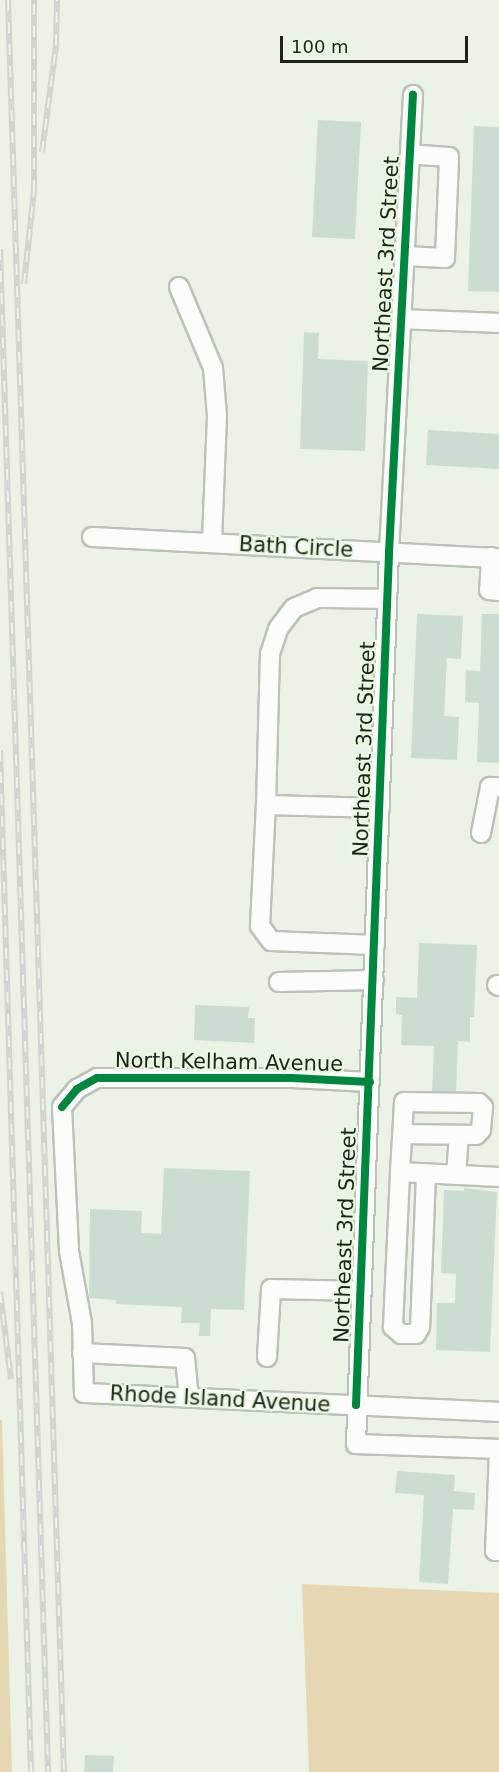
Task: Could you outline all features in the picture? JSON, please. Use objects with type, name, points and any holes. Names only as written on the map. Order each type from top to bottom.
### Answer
[{"type":"street","name":"Northeast 3rd Street","points":[[412,95],[387,599],[356,1444],[499,1450]]},
{"type":"street","points":[[404,256],[445,258],[449,157],[410,154]]},
{"type":"street","points":[[179,287],[213,368],[217,417],[212,543]]},
{"type":"street","points":[[401,318],[499,323]]},
{"type":"street","name":"Bath Circle","points":[[92,537],[495,557]]},
{"type":"street","points":[[495,557],[489,590],[499,591]]},
{"type":"street","points":[[375,945],[271,941],[260,926],[270,654],[278,629],[294,608],[317,598],[387,599]]},
{"type":"street","points":[[499,787],[490,787],[481,833],[499,824]]},
{"type":"street","points":[[266,805],[380,808]]},
{"type":"street","points":[[279,982],[374,980]]},
{"type":"street","name":"North Kelham Avenue","points":[[82,1353],[82,1323],[69,1251],[62,1107],[78,1089],[97,1078],[292,1078],[370,1082]]},
{"type":"street","points":[[403,1134],[476,1135],[482,1130],[483,1107],[479,1103],[409,1100],[404,1102],[393,1327],[401,1334],[416,1334],[420,1327],[426,1174]]},
{"type":"street","points":[[456,1175],[459,1135]]},
{"type":"street","points":[[399,1172],[499,1177]]},
{"type":"street","points":[[267,1357],[271,1289],[361,1291]]},
{"type":"street","points":[[82,1353],[185,1358],[189,1398]]},
{"type":"street","name":"Rhode Island Avenue","points":[[82,1353],[84,1393],[499,1412]]},
{"type":"street","points":[[499,1450],[495,1551],[499,1551]]},
{"type":"shaded area","points":[[0,1420],[2,1420],[12,1772],[0,1772]]},
{"type":"shaded area","points":[[302,1584],[499,1593],[499,1772],[309,1772]]},
{"type":"building","points":[[318,120],[361,122],[355,239],[312,237]]},
{"type":"building","points":[[474,126],[499,127],[499,292],[468,291]]},
{"type":"building","points":[[304,332],[319,333],[318,359],[368,361],[365,451],[300,449]]},
{"type":"building","points":[[428,430],[499,434],[499,469],[426,465]]},
{"type":"building","points":[[417,614],[463,616],[461,659],[447,658],[444,716],[459,717],[457,760],[411,758]]},
{"type":"building","points":[[482,614],[499,614],[499,763],[477,762],[479,703],[465,702],[466,670],[480,671]]},
{"type":"building","points":[[419,943],[477,945],[474,1017],[470,1017],[470,1042],[458,1041],[456,1091],[432,1091],[434,1046],[401,1045],[402,1015],[396,1014],[396,997],[417,998]]},
{"type":"building","points":[[195,1005],[249,1007],[248,1018],[255,1018],[254,1043],[194,1040]]},
{"type":"building","points":[[164,1168],[250,1171],[244,1310],[211,1309],[210,1336],[199,1336],[200,1323],[181,1323],[182,1307],[116,1304],[116,1300],[89,1298],[90,1209],[142,1211],[141,1233],[161,1234]]},
{"type":"building","points":[[464,1188],[497,1192],[490,1352],[436,1350],[437,1303],[455,1303],[456,1274],[441,1273],[444,1190],[464,1191]]},
{"type":"building","points":[[397,1471],[455,1475],[454,1491],[475,1493],[474,1510],[453,1509],[448,1584],[419,1582],[424,1495],[395,1493]]},
{"type":"building","points":[[85,1755],[114,1756],[113,1772],[84,1772]]},
{"type":"railway","points":[[8,0],[64,1772]]},
{"type":"railway","points":[[24,284],[34,191],[34,0]]},
{"type":"railway","points":[[42,152],[56,45],[57,0]]},
{"type":"railway","points":[[0,249],[48,1772]]},
{"type":"railway","points":[[0,750],[31,1772]]},
{"type":"railway","points":[[0,1292],[11,1379]]},
{"type":"cycle path","points":[[356,1405],[389,552],[413,95]]},
{"type":"cycle path","points":[[62,1107],[77,1089],[97,1078],[292,1078],[370,1082]]}]
